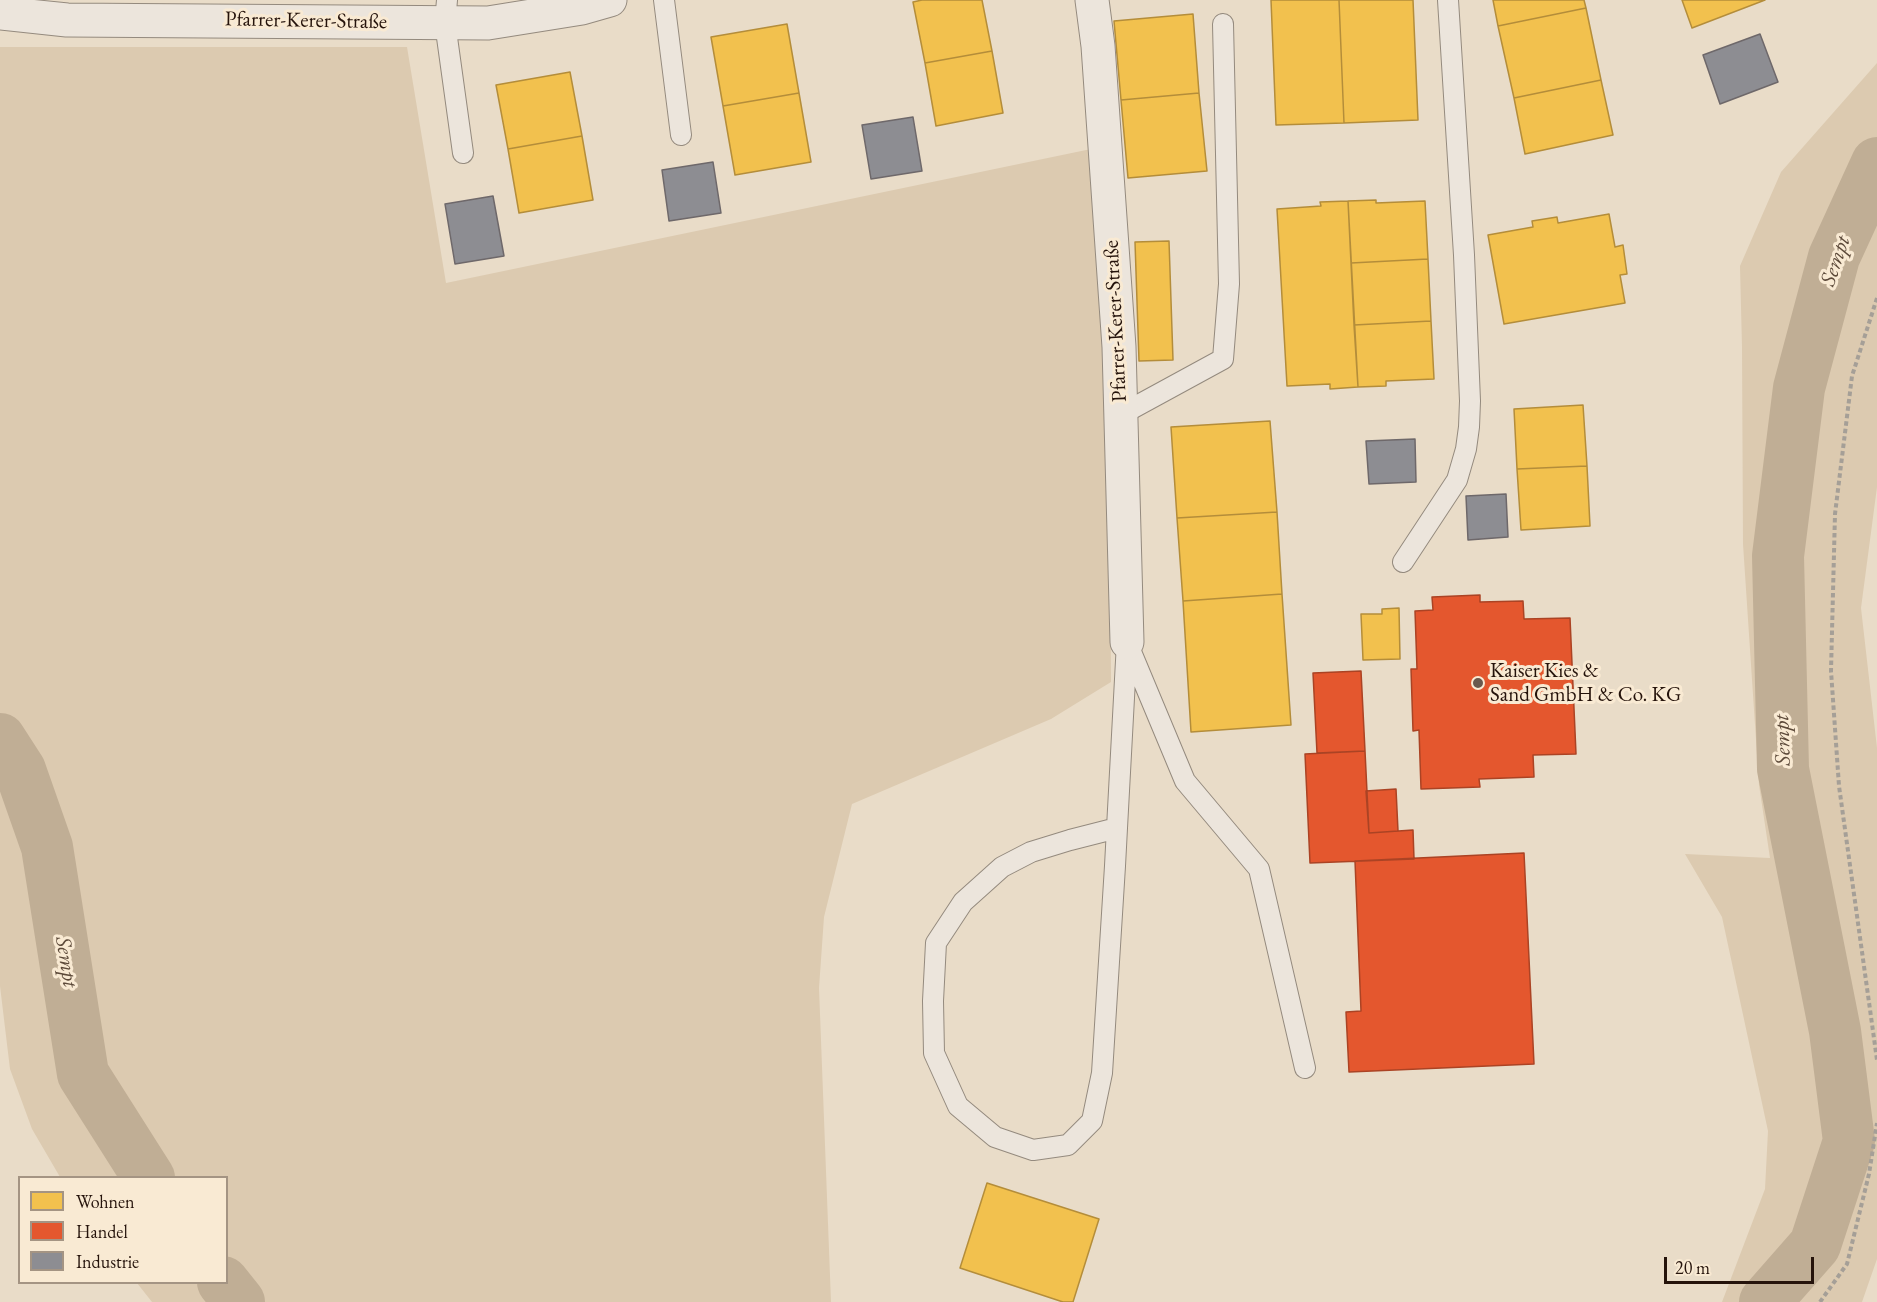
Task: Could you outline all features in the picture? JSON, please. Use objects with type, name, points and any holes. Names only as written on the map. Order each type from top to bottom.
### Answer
[{"type":"street","name":"Pfarrer-Kerer-Straße","points":[[0,13],[67,20],[232,10],[446,11],[488,23],[582,8],[610,0]]},
{"type":"street","name":"Pfarrer-Kerer-Straße","points":[[1092,0],[1098,46],[1119,347],[1127,642]]},
{"type":"lane","points":[[664,0],[681,135]]},
{"type":"lane","points":[[1403,562],[1457,480],[1469,428],[1464,255],[1448,0]]},
{"type":"lane","points":[[446,11],[463,153]]},
{"type":"lane","points":[[1122,414],[1223,359],[1229,284],[1223,24]]},
{"type":"lane","points":[[1117,828],[1030,852],[1002,867],[963,902],[936,943],[933,1001],[934,1053],[958,1106],[995,1137],[1033,1150],[1068,1144],[1092,1121],[1102,1073],[1117,828],[1127,642]]},
{"type":"lane","points":[[1127,642],[1185,781],[1259,869],[1305,1068]]},
{"type":"path","points":[[1877,298],[1852,376],[1835,514],[1831,671],[1839,786],[1877,1060]]},
{"type":"path","points":[[1820,1302],[1847,1264],[1869,1174],[1877,1123]]},
{"type":"shaded area","points":[[0,47],[407,47],[446,283],[1091,149],[1106,358],[1111,682],[1051,719],[852,804],[824,917],[819,988],[831,1302],[152,1302],[138,1284],[228,1284],[228,1176],[59,1176],[32,1129],[10,1069],[0,986]]},
{"type":"shaded area","points":[[1877,63],[1877,487],[1861,608],[1877,748],[1877,1259],[1862,1302],[1722,1302],[1765,1189],[1768,1131],[1722,917],[1685,854],[1770,858],[1759,785],[1743,544],[1740,266],[1781,172]]},
{"type":"building: Wohnen","points":[[982,0],[992,51],[925,63],[913,2]]},
{"type":"building: Wohnen","points":[[1271,0],[1339,0],[1344,123],[1276,125]]},
{"type":"building: Wohnen","points":[[1339,0],[1413,0],[1418,120],[1344,123]]},
{"type":"building: Wohnen","points":[[1493,0],[1584,0],[1586,8],[1498,26]]},
{"type":"building: Wohnen","points":[[1682,0],[1765,0],[1692,28]]},
{"type":"building: Wohnen","points":[[1586,8],[1601,80],[1514,98],[1498,26]]},
{"type":"building: Wohnen","points":[[1193,14],[1199,93],[1121,100],[1114,21]]},
{"type":"building: Wohnen","points":[[787,24],[799,93],[723,106],[711,37]]},
{"type":"building: Wohnen","points":[[992,51],[1003,113],[936,126],[925,63]]},
{"type":"building: Wohnen","points":[[570,72],[582,136],[508,149],[496,85]]},
{"type":"building: Wohnen","points":[[1601,80],[1613,135],[1525,154],[1514,98]]},
{"type":"building: Wohnen","points":[[799,93],[811,162],[735,175],[723,106]]},
{"type":"building: Wohnen","points":[[1199,93],[1207,171],[1128,178],[1121,100]]},
{"type":"building: Wohnen","points":[[582,136],[593,200],[519,213],[508,149]]},
{"type":"building: Wohnen","points":[[1376,200],[1376,203],[1425,201],[1428,259],[1351,263],[1348,201]]},
{"type":"building: Wohnen","points":[[1348,201],[1358,387],[1330,389],[1330,384],[1287,386],[1277,209],[1321,206],[1320,202]]},
{"type":"building: Wohnen","points":[[1609,214],[1615,247],[1623,245],[1627,274],[1620,275],[1625,303],[1504,324],[1488,235],[1533,227],[1532,221],[1557,217],[1558,223]]},
{"type":"building: Wohnen","points":[[1169,241],[1173,360],[1139,361],[1135,242]]},
{"type":"building: Wohnen","points":[[1428,259],[1431,321],[1354,325],[1351,263]]},
{"type":"building: Wohnen","points":[[1431,321],[1434,379],[1386,381],[1386,386],[1358,387],[1354,325]]},
{"type":"building: Wohnen","points":[[1583,405],[1587,466],[1517,469],[1514,409]]},
{"type":"building: Wohnen","points":[[1270,421],[1277,512],[1177,518],[1171,427]]},
{"type":"building: Wohnen","points":[[1587,466],[1590,526],[1521,530],[1517,469]]},
{"type":"building: Wohnen","points":[[1277,512],[1282,594],[1183,601],[1177,518]]},
{"type":"building: Wohnen","points":[[1282,594],[1291,725],[1191,732],[1183,601]]},
{"type":"building: Wohnen","points":[[1399,608],[1400,659],[1363,660],[1361,614],[1382,614],[1382,609]]},
{"type":"building: Wohnen","points":[[987,1183],[1099,1219],[1073,1302],[1063,1302],[960,1268]]},
{"type":"building: Handel","points":[[1480,595],[1480,602],[1523,601],[1524,619],[1570,618],[1576,754],[1533,755],[1534,777],[1479,779],[1480,787],[1421,789],[1419,730],[1413,731],[1411,669],[1417,669],[1415,611],[1433,610],[1432,597]]},
{"type":"building: Handel","points":[[1361,671],[1365,751],[1317,753],[1313,673]]},
{"type":"building: Handel","points":[[1365,751],[1369,833],[1413,830],[1414,859],[1310,863],[1305,754]]},
{"type":"building: Handel","points":[[1396,789],[1398,831],[1369,833],[1366,791]]},
{"type":"building: Handel","points":[[1524,853],[1534,1064],[1349,1072],[1346,1012],[1361,1011],[1355,861]]},
{"type":"building: Industrie","points":[[1760,34],[1778,82],[1720,104],[1703,55]]},
{"type":"building: Industrie","points":[[913,117],[922,171],[871,179],[862,125]]},
{"type":"building: Industrie","points":[[713,162],[721,213],[669,221],[662,170]]},
{"type":"building: Industrie","points":[[493,196],[504,256],[455,264],[445,204]]},
{"type":"building: Industrie","points":[[1415,439],[1416,482],[1369,484],[1366,441]]},
{"type":"building: Industrie","points":[[1506,494],[1508,537],[1468,540],[1466,496]]},
{"type":"waterway","name":"Sempt","points":[[1765,1302],[1815,1245],[1849,1141],[1835,1031],[1783,769],[1778,556],[1799,388],[1834,257],[1877,163]]},
{"type":"waterway","name":"Sempt","points":[[0,739],[20,770],[47,847],[83,1074],[148,1176]]},
{"type":"waterway","name":"Sempt","points":[[225,1284],[239,1302]]},
{"type":"place","name":"Kaiser Kies & Sand GmbH & Co. KG","points":[[1478,683]]}]
